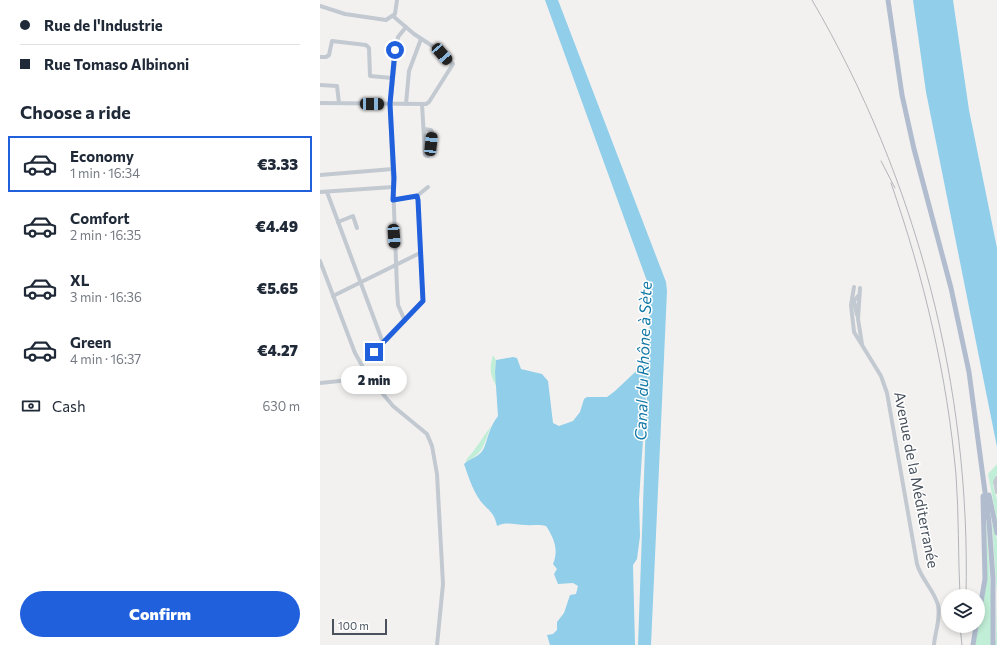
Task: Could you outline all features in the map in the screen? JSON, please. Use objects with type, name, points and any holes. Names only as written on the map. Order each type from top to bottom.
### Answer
[{"type":"main road","points":[[888,0],[902,95],[914,149],[951,288],[966,357],[983,469],[992,558],[994,644]]},
{"type":"main road","points":[[983,469],[997,533]]},
{"type":"main road","points":[[983,469],[985,579],[983,589]]},
{"type":"main road","points":[[973,645],[975,633]]},
{"type":"street","points":[[320,6],[345,14],[387,20],[393,16],[396,11],[397,0]]},
{"type":"street","points":[[320,103],[426,104],[429,102],[453,64],[437,49],[421,39],[393,16]]},
{"type":"street","points":[[405,321],[398,305],[390,104],[398,36],[406,27]]},
{"type":"street","points":[[406,104],[409,70],[421,39]]},
{"type":"street","points":[[320,57],[327,56],[330,42],[334,40],[366,45],[369,48],[370,76],[373,78],[392,78]]},
{"type":"street","points":[[320,85],[337,86],[339,103]]},
{"type":"street","points":[[422,104],[426,157],[430,155],[432,132],[431,130],[424,129]]},
{"type":"street","points":[[320,175],[393,170]]},
{"type":"street","points":[[320,192],[393,187]]},
{"type":"street","points":[[393,200],[417,196],[428,187]]},
{"type":"street","points":[[327,192],[382,340],[384,341]]},
{"type":"street","points":[[374,352],[423,301],[417,196]]},
{"type":"street","points":[[338,222],[353,216],[357,228]]},
{"type":"street","points":[[333,296],[420,253]]},
{"type":"street","points":[[320,261],[355,353],[364,369],[365,376],[372,381],[393,406],[427,434],[432,446],[437,474],[443,584],[437,645]]},
{"type":"street","name":"Avenue de la Méditerranée","points":[[854,287],[851,319],[854,332],[881,376],[887,393],[917,564],[921,576],[935,596],[938,606],[934,645]]},
{"type":"street","name":"Avenue de la Méditerranée","points":[[858,319],[858,296],[860,288]]},
{"type":"street","name":"Avenue de la Méditerranée","points":[[853,301],[858,296]]},
{"type":"street","name":"Avenue de la Méditerranée","points":[[853,301],[858,319],[862,345]]},
{"type":"street","points":[[320,383],[359,379],[365,376]]},
{"type":"street","points":[[997,478],[995,482],[997,492]]},
{"type":"green space","points":[[493,355],[496,360],[495,372],[497,387],[491,372]]},
{"type":"green space","points":[[491,426],[483,447],[477,455],[466,462],[466,460]]},
{"type":"green space","points":[[997,464],[997,474],[993,486],[997,499],[997,521],[988,474]]},
{"type":"green space","points":[[986,516],[991,595],[991,641],[996,641],[997,595],[997,645],[975,645],[977,633],[985,633],[985,590],[987,579]]},
{"type":"green space","points":[[994,524],[997,539],[997,595],[992,525]]},
{"type":"water","points":[[545,0],[558,0],[666,282],[667,291],[651,645],[638,645],[648,364],[639,500],[640,536],[637,559],[633,565],[635,645],[550,645],[547,635],[553,634],[557,630],[557,622],[564,613],[570,595],[576,594],[578,586],[573,583],[558,584],[554,574],[557,569],[553,564],[556,554],[555,544],[546,526],[508,523],[497,526],[492,514],[480,501],[464,464],[482,451],[491,428],[498,416],[495,372],[496,360],[513,357],[517,358],[521,369],[542,374],[548,381],[553,423],[559,426],[573,421],[580,412],[584,399],[587,397],[607,397],[649,359],[650,302],[648,284]]},
{"type":"water","points":[[913,0],[953,0],[969,110],[997,248],[997,447],[926,92]]},
{"type":"railway","points":[[812,0],[849,69],[881,140],[908,213],[930,287],[947,363],[959,440],[965,518],[966,589]]},
{"type":"railway","points":[[881,161],[895,188]]},
{"type":"railway","points":[[891,183],[924,291],[947,401],[956,475],[960,589]]},
{"type":"railway","points":[[961,633],[962,645]]},
{"type":"route","points":[[374,352],[423,301],[417,196],[393,200],[394,178],[390,104],[395,50]]},
{"type":"water label","name":"Canal du Rhône à Sète","points":[[643,361]]}]
